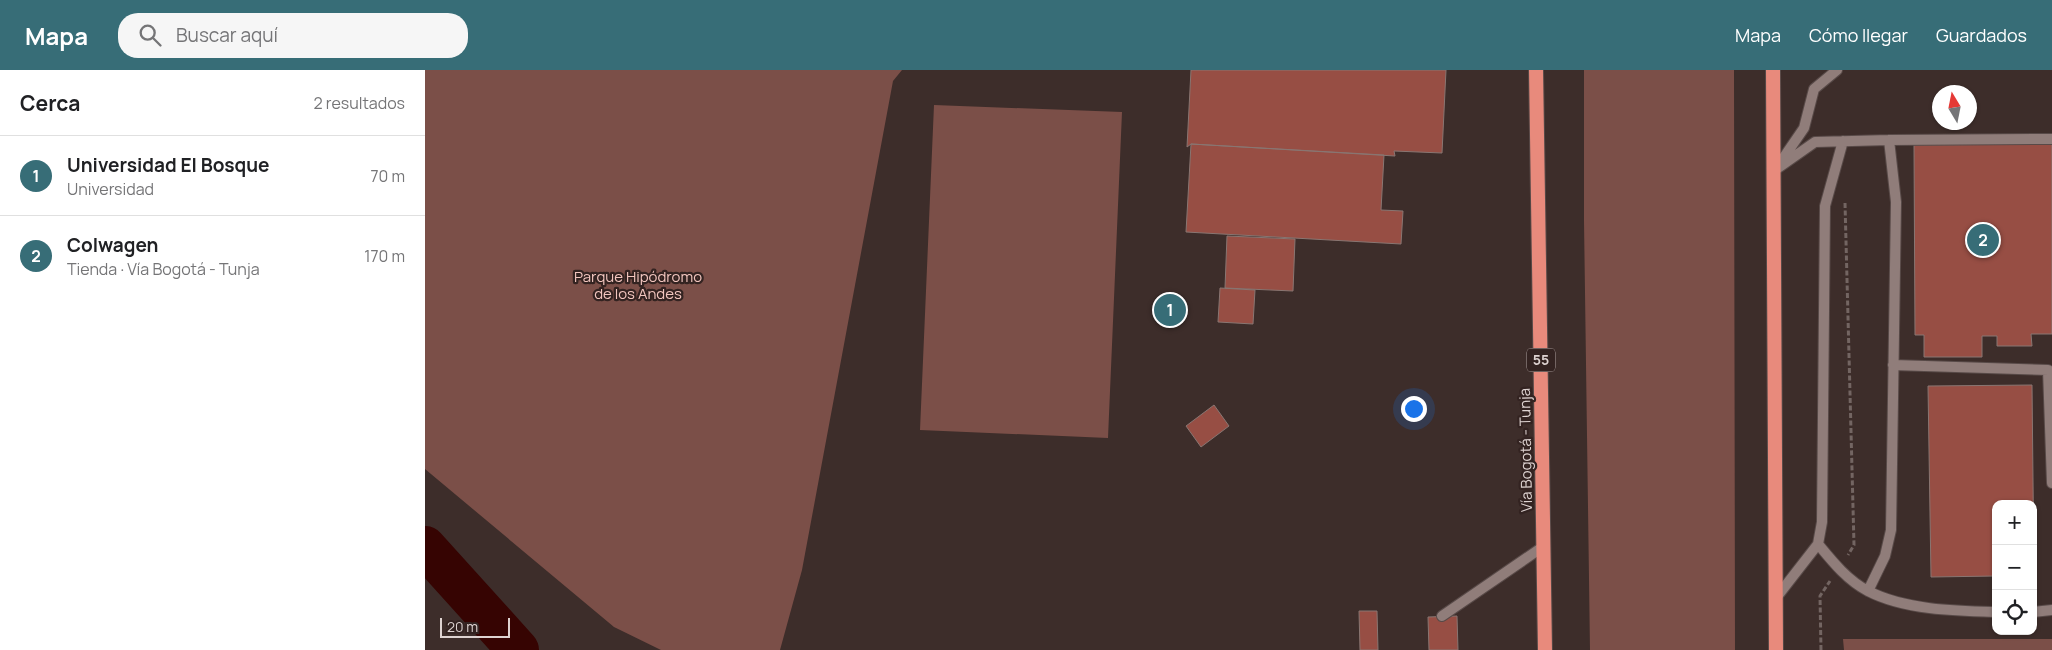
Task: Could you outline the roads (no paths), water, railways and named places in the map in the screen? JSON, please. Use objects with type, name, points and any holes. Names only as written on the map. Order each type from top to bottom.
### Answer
[{"type":"highway","name":"Vía Bogotá - Tunja","points":[[1536,70],[1545,650]]},
{"type":"highway","points":[[1773,70],[1776,650]]},
{"type":"lane","points":[[1775,170],[1804,128],[1814,89],[1837,70]]},
{"type":"lane","points":[[1775,170],[1815,142],[2052,139]]},
{"type":"lane","points":[[1868,591],[1885,556],[1891,530],[1896,202],[1889,140]]},
{"type":"lane","points":[[1776,598],[1818,544],[1822,522],[1825,206],[1843,142]]},
{"type":"lane","points":[[1893,365],[2048,370],[2052,483]]},
{"type":"lane","points":[[1818,544],[1839,568],[1868,591],[1893,600],[1936,610],[1992,612]]},
{"type":"lane","points":[[1442,616],[1544,546]]},
{"type":"lane","points":[[2037,612],[2052,610]]},
{"type":"waterway","points":[[425,547],[518,650]]},
{"type":"place","name":"Colwagen","points":[[1983,240]]},
{"type":"place","name":"Universidad El Bosque","points":[[1170,310]]},
{"type":"park label","name":"Parque Hipódromo de los Andes","points":[[638,286]]}]
